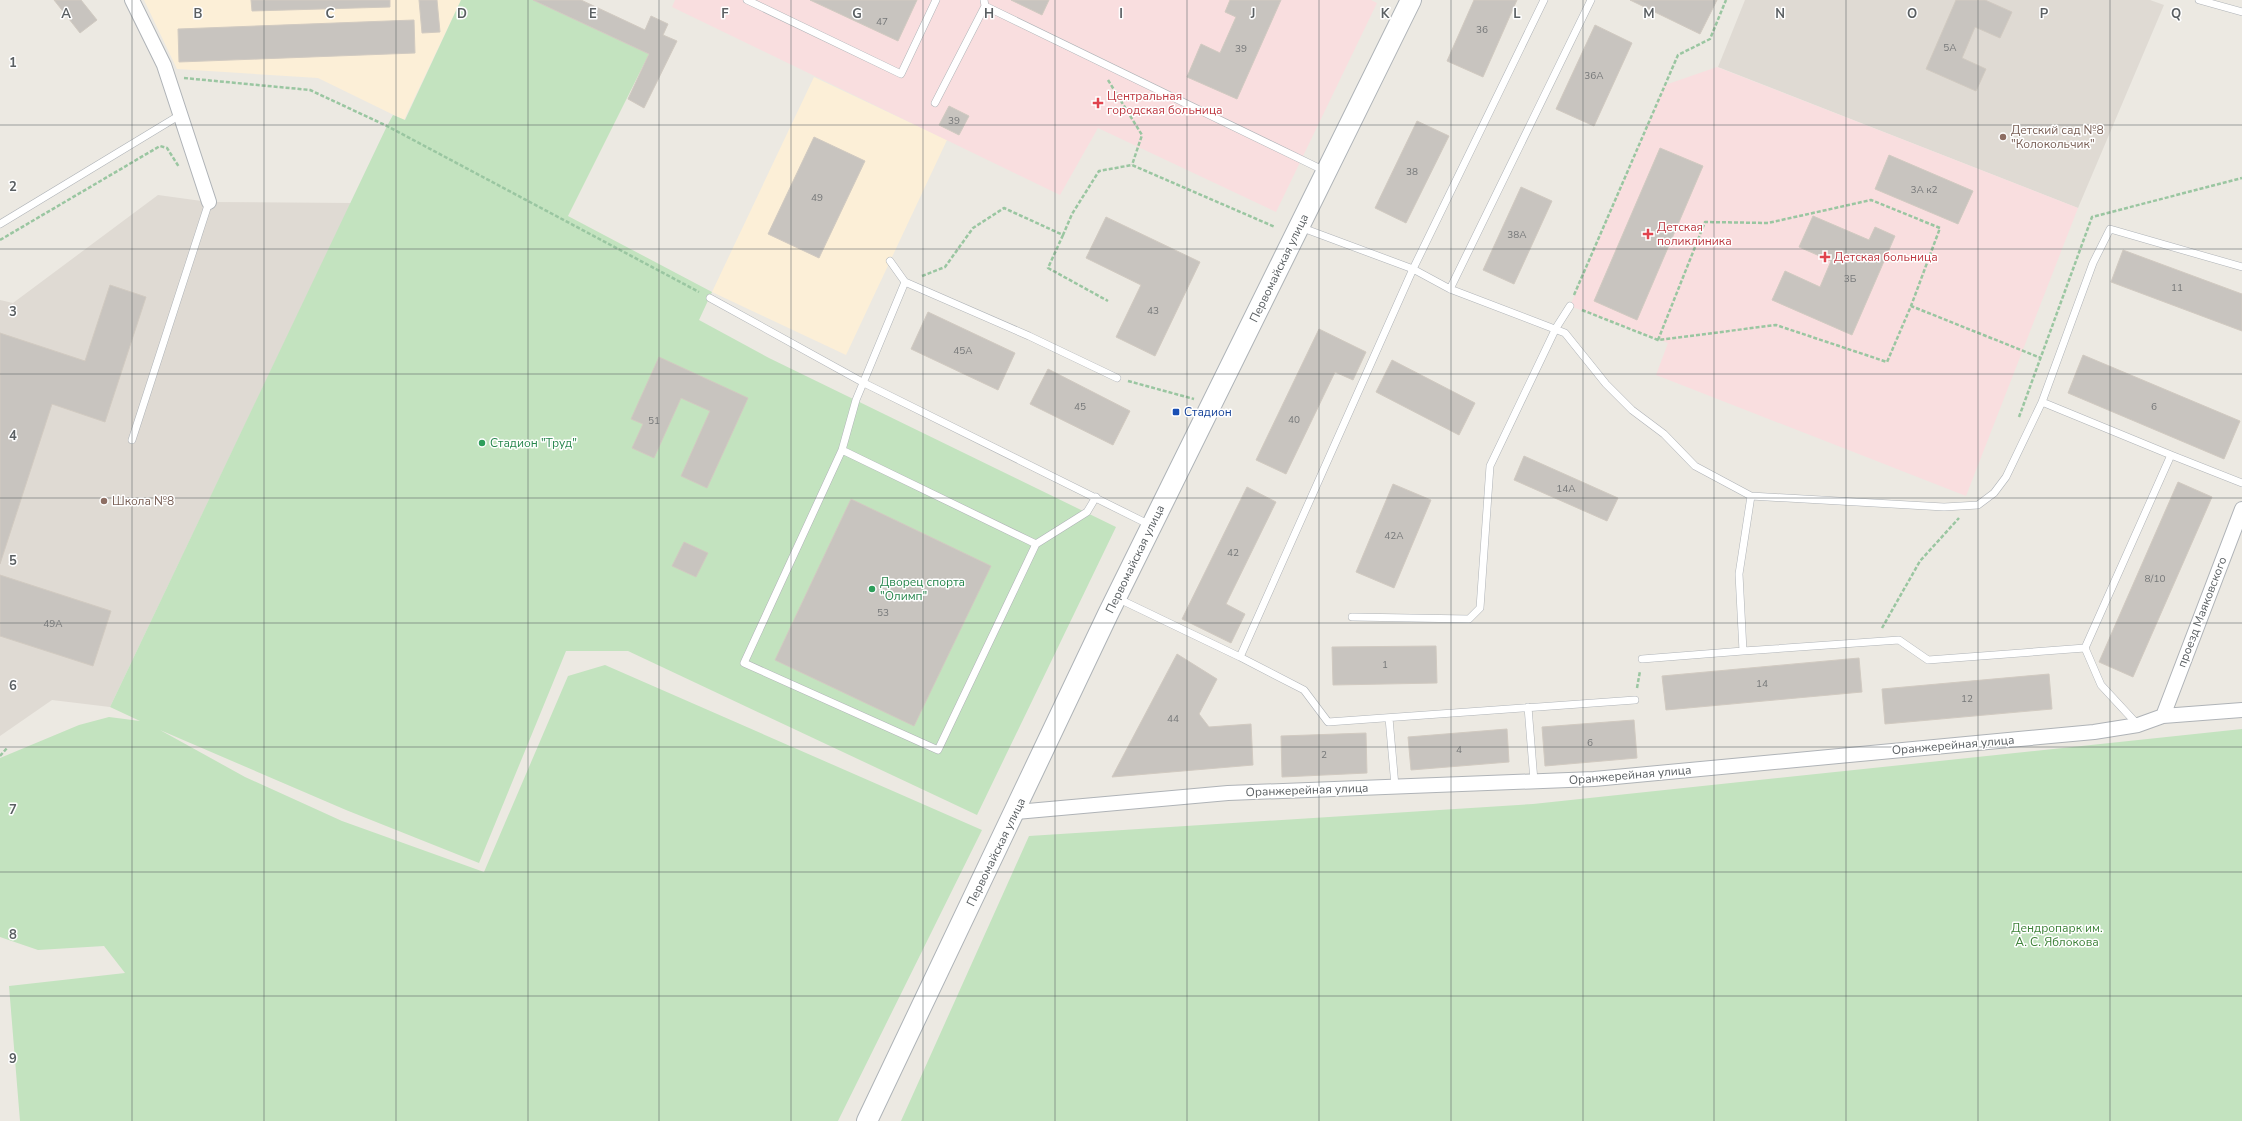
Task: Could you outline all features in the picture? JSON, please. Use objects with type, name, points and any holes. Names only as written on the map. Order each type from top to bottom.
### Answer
[{"type":"main road","name":"Первомайская улица","points":[[867,1121],[1016,812],[1116,598],[1411,0]]},
{"type":"street","points":[[132,0],[168,76],[209,202]]},
{"type":"street","name":"проезд Маяковского","points":[[2163,716],[2242,509]]},
{"type":"street","name":"Оранжерейная улица","points":[[1016,812],[1228,793],[1594,779],[2086,733],[2138,725],[2163,716],[2242,710]]},
{"type":"lane","points":[[747,0],[901,74],[936,0]]},
{"type":"lane","points":[[1240,657],[1413,269],[1544,0]]},
{"type":"lane","points":[[1450,289],[1591,0]]},
{"type":"lane","points":[[2199,0],[2242,12]]},
{"type":"lane","points":[[935,103],[985,3],[1095,59],[1326,172]]},
{"type":"lane","points":[[0,224],[180,115]]},
{"type":"lane","points":[[132,440],[209,202]]},
{"type":"lane","points":[[1299,226],[1413,269],[1450,289],[1556,328],[1565,333],[1606,384],[1632,410],[1664,434],[1695,466],[1751,496],[1944,507],[1978,505],[1994,493],[2006,477],[2042,402],[2093,263],[2110,228],[2242,267]]},
{"type":"lane","points":[[890,261],[905,282],[1029,336],[1117,378]]},
{"type":"lane","points":[[905,282],[856,400],[842,450],[744,663],[938,750],[1036,544],[1087,512],[1096,497]]},
{"type":"lane","points":[[710,298],[864,383],[1152,526]]},
{"type":"lane","points":[[1352,617],[1470,619],[1480,608],[1490,466],[1556,328],[1570,306]]},
{"type":"lane","points":[[2042,402],[2242,483]]},
{"type":"lane","points":[[842,450],[1036,544]]},
{"type":"lane","points":[[2138,725],[2101,684],[2085,648],[2171,455]]},
{"type":"lane","points":[[1743,651],[1739,574],[1751,496]]},
{"type":"lane","points":[[1116,598],[1240,657],[1304,690],[1328,722],[1635,700]]},
{"type":"lane","points":[[1642,659],[1899,640],[1928,660],[2085,648]]},
{"type":"lane","points":[[1528,707],[1534,781]]},
{"type":"lane","points":[[1389,718],[1395,786]]},
{"type":"path","points":[[1658,340],[1705,222],[1768,223],[1871,200],[1940,228],[1887,362],[1776,325],[1658,340],[1570,306],[1678,55],[1710,39],[1726,0]]},
{"type":"path","points":[[1095,59],[1142,135],[1132,165]]},
{"type":"path","points":[[168,76],[310,90],[394,130],[710,298]]},
{"type":"path","points":[[0,240],[160,146],[167,148],[182,173]]},
{"type":"path","points":[[1108,301],[1048,268],[1072,214],[1099,171],[1132,165],[1275,227]]},
{"type":"path","points":[[905,282],[945,267],[974,228],[1004,208],[1063,235]]},
{"type":"path","points":[[1910,306],[2041,358]]},
{"type":"path","points":[[1117,378],[1192,399],[1217,394]]},
{"type":"path","points":[[1635,700],[1642,659]]},
{"type":"path","points":[[0,756],[7,748]]},
{"type":"shaded area","points":[[144,0],[461,0],[404,120],[318,78],[177,69]]},
{"type":"shaded area","name":"Центральная городская больница","points":[[675,0],[1371,0],[1377,3],[1276,212],[1098,128],[1060,195],[672,7]]},
{"type":"shaded area","name":"Детский сад №8 \"Колокольчик\"","points":[[1745,0],[2150,0],[2164,5],[2078,208],[1718,67]]},
{"type":"shaded area","name":"Детская больница","points":[[1717,67],[2078,208],[1966,496],[1656,375],[1668,343],[1570,306],[1665,85]]},
{"type":"shaded area","points":[[814,77],[947,140],[846,355],[712,292]]},
{"type":"shaded area","name":"Школа №8","points":[[158,195],[209,202],[351,203],[110,707],[52,700],[0,736],[0,300],[13,303]]},
{"type":"green space","points":[[461,0],[533,0],[649,54],[568,216],[712,292],[699,320],[769,358],[1116,527],[977,815],[628,651],[566,651],[479,863],[346,810],[160,730],[245,777],[342,821],[484,872],[568,676],[605,665],[982,830],[838,1121],[20,1121],[9,986],[125,973],[104,946],[38,950],[0,937],[0,758],[79,725],[109,717],[140,721],[110,707],[387,126],[393,115],[405,120]]},
{"type":"green space","name":"Дендропарк им. А. С. Яблокова","points":[[2242,729],[2242,1121],[901,1121],[1029,836],[1533,804]]},
{"type":"building","points":[[54,0],[81,0],[97,20],[80,33]]},
{"type":"building","points":[[251,0],[390,0],[390,7],[252,11]]},
{"type":"building","points":[[419,0],[437,0],[440,32],[422,33]]},
{"type":"building","points":[[533,0],[581,0],[645,30],[651,16],[668,24],[663,35],[677,41],[644,108],[628,99],[649,54]]},
{"type":"building","points":[[810,0],[917,0],[898,41]]},
{"type":"building","points":[[1011,0],[1049,0],[1042,15]]},
{"type":"building","points":[[1230,0],[1281,0],[1237,99],[1187,77],[1201,44],[1220,53],[1236,17],[1225,12]]},
{"type":"building","points":[[1474,0],[1517,0],[1483,77],[1447,61]]},
{"type":"building","points":[[1630,0],[1717,0],[1700,34]]},
{"type":"building","points":[[1956,0],[1985,0],[2012,12],[2000,38],[1975,27],[1962,58],[1986,69],[1976,91],[1926,69]]},
{"type":"building","points":[[414,20],[415,53],[179,62],[178,29]]},
{"type":"building","points":[[1595,25],[1632,43],[1594,126],[1556,109]]},
{"type":"building","points":[[949,106],[969,116],[959,135],[939,125]]},
{"type":"building","points":[[1417,121],[1449,136],[1406,223],[1375,208]]},
{"type":"building","points":[[814,137],[865,161],[819,258],[768,234]]},
{"type":"building","name":"Детская поликлиника","points":[[1660,148],[1703,166],[1637,320],[1594,301]]},
{"type":"building","points":[[1889,155],[1973,191],[1958,224],[1875,189]]},
{"type":"building","points":[[1521,187],[1552,201],[1514,284],[1483,270]]},
{"type":"building","points":[[1813,216],[1869,240],[1875,227],[1895,236],[1852,335],[1772,300],[1785,271],[1820,287],[1831,261],[1799,247]]},
{"type":"building","points":[[1106,217],[1200,262],[1155,356],[1116,337],[1141,285],[1086,258]]},
{"type":"building","points":[[2123,250],[2242,294],[2242,331],[2111,282]]},
{"type":"building","points":[[110,285],[146,297],[105,422],[52,404],[0,564],[0,333],[85,361]]},
{"type":"building","points":[[928,312],[1015,353],[998,390],[911,349]]},
{"type":"building","points":[[1319,329],[1366,352],[1353,380],[1335,372],[1286,474],[1256,460]]},
{"type":"building","points":[[2083,355],[2240,421],[2224,459],[2068,393]]},
{"type":"building","points":[[659,357],[748,398],[707,488],[681,476],[710,411],[681,398],[654,458],[632,448],[643,424],[631,419]]},
{"type":"building","points":[[1392,360],[1475,403],[1459,435],[1376,392]]},
{"type":"building","points":[[1048,369],[1130,411],[1113,445],[1030,404]]},
{"type":"building","points":[[1524,456],[1618,498],[1607,521],[1514,480]]},
{"type":"building","points":[[2178,482],[2212,497],[2133,677],[2099,662]]},
{"type":"building","points":[[1393,484],[1431,500],[1394,588],[1356,572]]},
{"type":"building","points":[[1247,487],[1276,502],[1226,604],[1245,614],[1231,643],[1182,619]]},
{"type":"building","points":[[851,499],[991,566],[914,726],[775,660]]},
{"type":"building","points":[[684,542],[708,553],[696,577],[672,566]]},
{"type":"building","points":[[0,575],[111,611],[93,666],[0,636]]},
{"type":"building","points":[[1436,646],[1437,683],[1333,685],[1332,647]]},
{"type":"building","points":[[1177,654],[1217,679],[1199,714],[1209,727],[1251,724],[1253,765],[1112,777]]},
{"type":"building","points":[[1859,658],[1862,692],[1666,710],[1662,676]]},
{"type":"building","points":[[2049,674],[2052,709],[1885,724],[1882,689]]},
{"type":"building","points":[[1634,720],[1637,758],[1545,766],[1542,727]]},
{"type":"building","points":[[1507,729],[1509,762],[1411,770],[1408,737]]},
{"type":"building","points":[[1366,733],[1367,773],[1282,777],[1281,736]]},
{"type":"place","name":"Центральная городская больница","points":[[1098,103]]},
{"type":"place","name":"Детский сад №8 \"Колокольчик\"","points":[[2003,137]]},
{"type":"place","name":"Детская поликлиника","points":[[1648,234]]},
{"type":"place","name":"Детская больница","points":[[1825,257]]},
{"type":"place","name":"Стадион","points":[[1176,412]]},
{"type":"place","name":"Стадион \"Труд\"","points":[[482,443]]},
{"type":"place","name":"Школа №8","points":[[104,501]]},
{"type":"place","name":"Дворец спорта \"Олимп\"","points":[[872,589]]}]
